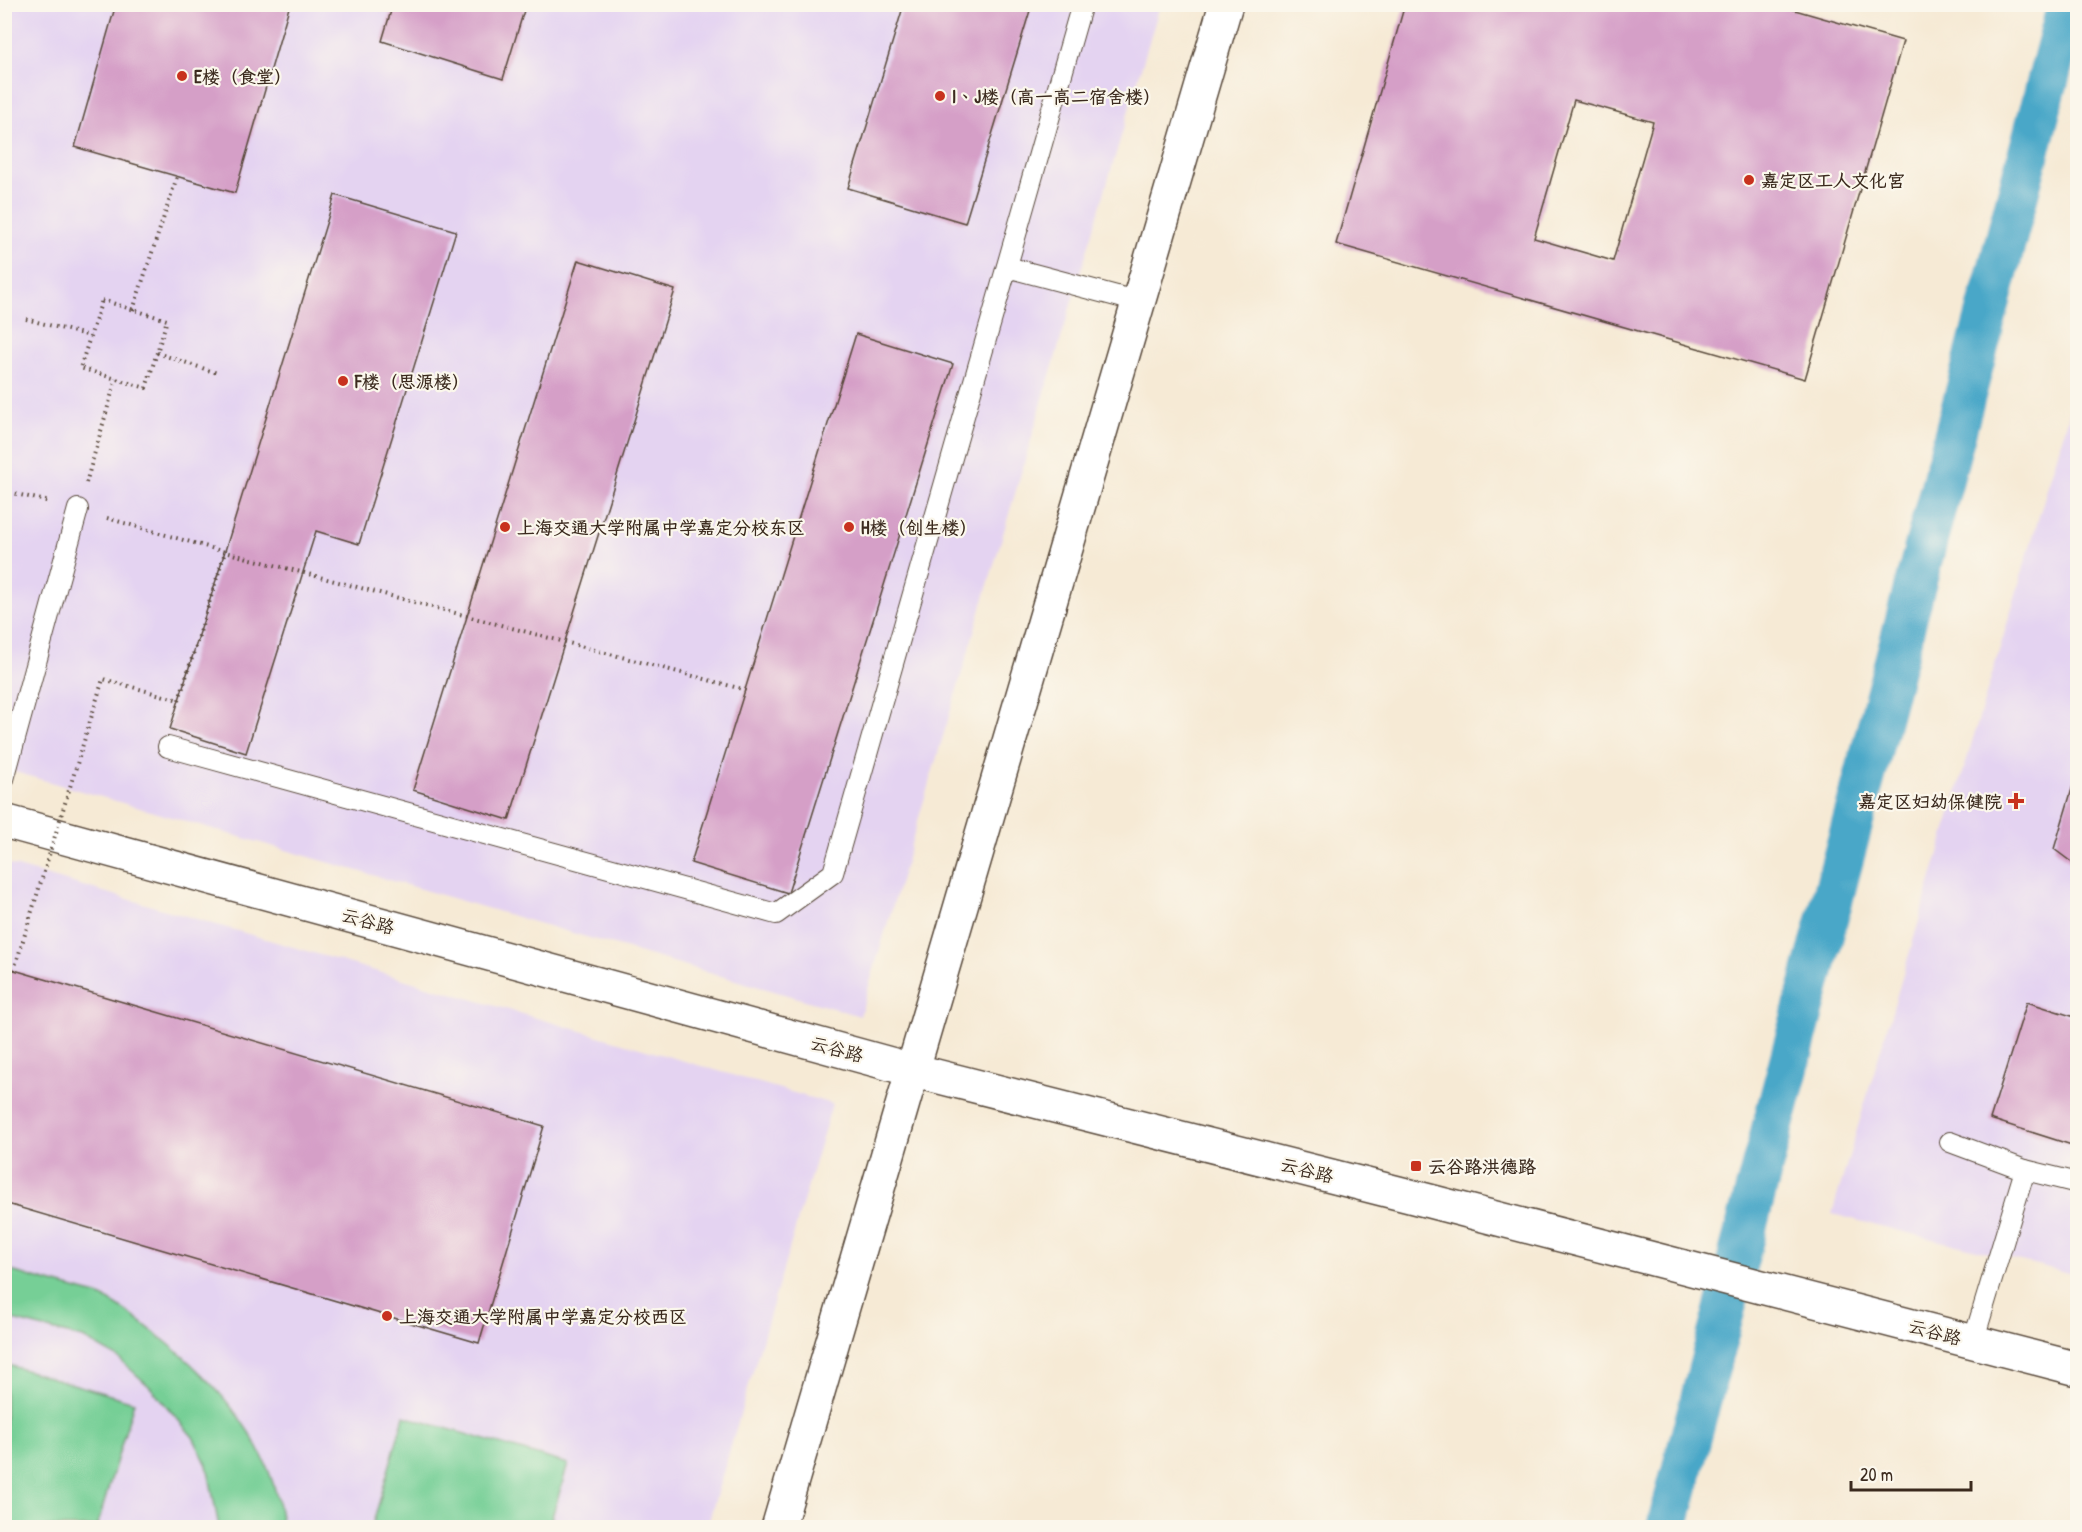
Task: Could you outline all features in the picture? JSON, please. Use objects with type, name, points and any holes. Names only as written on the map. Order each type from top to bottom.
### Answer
[{"type":"street","points":[[778,1527],[1226,4]]},
{"type":"street","name":"云谷路","points":[[4,820],[912,1070],[2078,1369]]},
{"type":"lane","points":[[168,747],[776,914],[833,873],[1082,4]]},
{"type":"lane","points":[[1007,267],[1139,302]]},
{"type":"lane","points":[[4,779],[78,509]]},
{"type":"lane","points":[[1950,1142],[2025,1170],[2078,1183]]},
{"type":"lane","points":[[1973,1342],[2025,1170]]},
{"type":"path","points":[[133,310],[177,177]]},
{"type":"path","points":[[102,300],[133,310],[167,320],[146,388],[80,368],[102,300]]},
{"type":"path","points":[[26,319],[90,336]]},
{"type":"path","points":[[157,353],[217,373]]},
{"type":"path","points":[[78,509],[116,379]]},
{"type":"path","points":[[4,491],[746,690]]},
{"type":"path","points":[[14,970],[103,679],[179,700],[225,552]]},
{"type":"shaded area","name":"上海交通大学附属中学嘉定分校东区","points":[[4,5],[1160,5],[860,1016],[5,769]]},
{"type":"shaded area","name":"嘉定区妇幼保健院","points":[[2077,388],[2077,1275],[1832,1214]]},
{"type":"shaded area","name":"上海交通大学附属中学嘉定分校西区","points":[[4,863],[832,1104],[707,1527],[5,1527]]},
{"type":"green space","points":[[5,1269],[109,1300],[155,1333],[200,1372],[221,1394],[255,1443],[268,1469],[277,1497],[282,1527],[219,1527],[207,1465],[193,1437],[150,1387],[117,1357],[83,1338],[5,1318]]},
{"type":"green space","points":[[5,1364],[134,1402],[97,1527],[5,1527]]},
{"type":"green space","points":[[404,1416],[568,1464],[549,1527],[372,1527]]},
{"type":"building","name":"E楼（食堂）","points":[[116,4],[290,4],[235,193],[75,147]]},
{"type":"building","points":[[393,4],[526,4],[503,79],[382,41]]},
{"type":"building","name":"I、J楼（高一高二宿舍楼）","points":[[904,4],[1032,4],[965,223],[848,188]]},
{"type":"building","name":"嘉定区工人文化宫","points":[[1405,4],[1774,4],[1903,41],[1805,379],[1336,244]],"holes":[[[1574,100],[1653,122],[1613,261],[1534,238]]]},
{"type":"building","name":"F楼（思源楼）","points":[[335,195],[456,231],[359,544],[316,531],[246,753],[170,729]]},
{"type":"building","points":[[578,260],[675,290],[509,820],[413,790]]},
{"type":"building","name":"H楼（创生楼）","points":[[856,334],[953,364],[788,893],[691,863]]},
{"type":"building","points":[[2078,769],[2078,867],[2054,849]]},
{"type":"building","points":[[4,967],[544,1126],[479,1343],[4,1203]]},
{"type":"building","points":[[2027,1002],[2078,1018],[2078,1147],[1990,1119]]},
{"type":"waterway","points":[[1667,1528],[2068,4]]},
{"type":"place","name":"E楼（食堂）","points":[[182,76]]},
{"type":"place","name":"I、J楼（高一高二宿舍楼）","points":[[940,96]]},
{"type":"place","name":"嘉定区工人文化宫","points":[[1749,180]]},
{"type":"place","name":"F楼（思源楼）","points":[[343,381]]},
{"type":"place","name":"上海交通大学附属中学嘉定分校东区","points":[[505,527]]},
{"type":"place","name":"H楼（创生楼）","points":[[849,527]]},
{"type":"place","name":"嘉定区妇幼保健院","points":[[2016,801]]},
{"type":"place","name":"云谷路洪德路","points":[[1416,1166]]},
{"type":"place","name":"上海交通大学附属中学嘉定分校西区","points":[[387,1316]]}]
